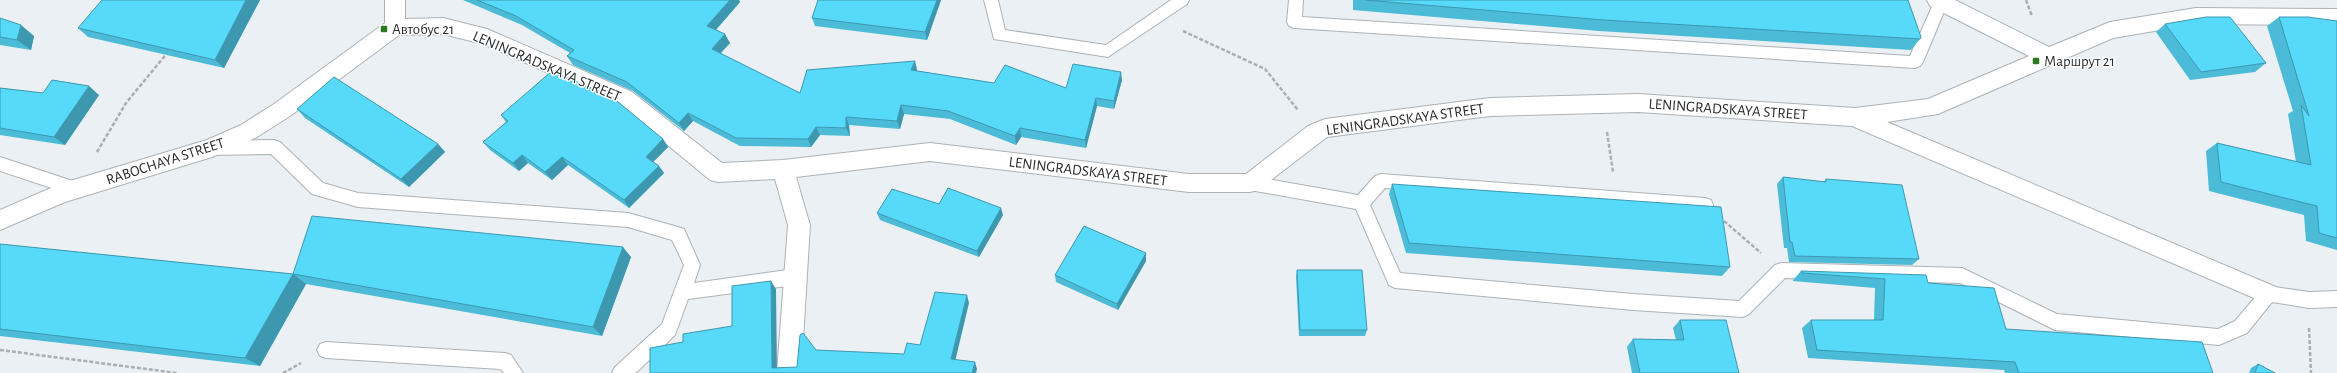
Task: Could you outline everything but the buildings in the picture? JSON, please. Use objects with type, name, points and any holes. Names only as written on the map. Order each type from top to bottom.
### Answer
[{"type":"street","points":[[394,0],[395,27]]},
{"type":"street","points":[[1939,1],[2048,56]]},
{"type":"street","name":"LENINGRADSKAYA STREET","points":[[395,27],[443,26],[487,38],[625,98],[718,172],[783,169],[930,152],[1189,183],[1250,183],[1316,132],[1325,128],[1490,107],[1638,103],[1855,117],[1930,108],[2110,30],[2196,16],[2337,17]]},
{"type":"street","name":"RABOCHAYA STREET","points":[[0,220],[60,194],[212,148],[249,130],[282,110],[395,27]]},
{"type":"street","points":[[1855,117],[1972,169],[2268,294]]},
{"type":"street","points":[[783,169],[799,225],[789,373]]},
{"type":"lane","points":[[991,0],[999,35],[1108,51],[1182,0]]},
{"type":"lane","points":[[1296,0],[1294,22],[1915,62],[1939,1]]},
{"type":"lane","points":[[212,148],[274,147],[318,189],[358,200],[628,220],[678,234],[692,265],[668,329],[632,366],[621,373]]},
{"type":"lane","points":[[0,164],[76,189]]},
{"type":"lane","points":[[1361,203],[1381,181],[1705,205]]},
{"type":"lane","points":[[1250,183],[1361,203]]},
{"type":"lane","points":[[1361,203],[1395,280],[1633,302],[1743,309],[1781,270],[1962,276],[2055,322],[2219,337],[2241,327],[2268,294],[2308,300],[2337,299]]},
{"type":"lane","points":[[682,292],[795,277]]},
{"type":"lane","points":[[326,350],[505,362],[514,373]]},
{"type":"path","points":[[1156,18],[1265,69],[1316,132]]},
{"type":"path","points":[[76,189],[126,103],[170,50]]},
{"type":"path","points":[[1604,104],[1616,199]]},
{"type":"path","points":[[1705,205],[1781,270]]},
{"type":"path","points":[[2308,300],[2311,373]]},
{"type":"path","points":[[0,350],[177,373]]},
{"type":"place","name":"Автобус 21","points":[[384,29]]},
{"type":"place","name":"Маршрут 21","points":[[2036,61]]}]
